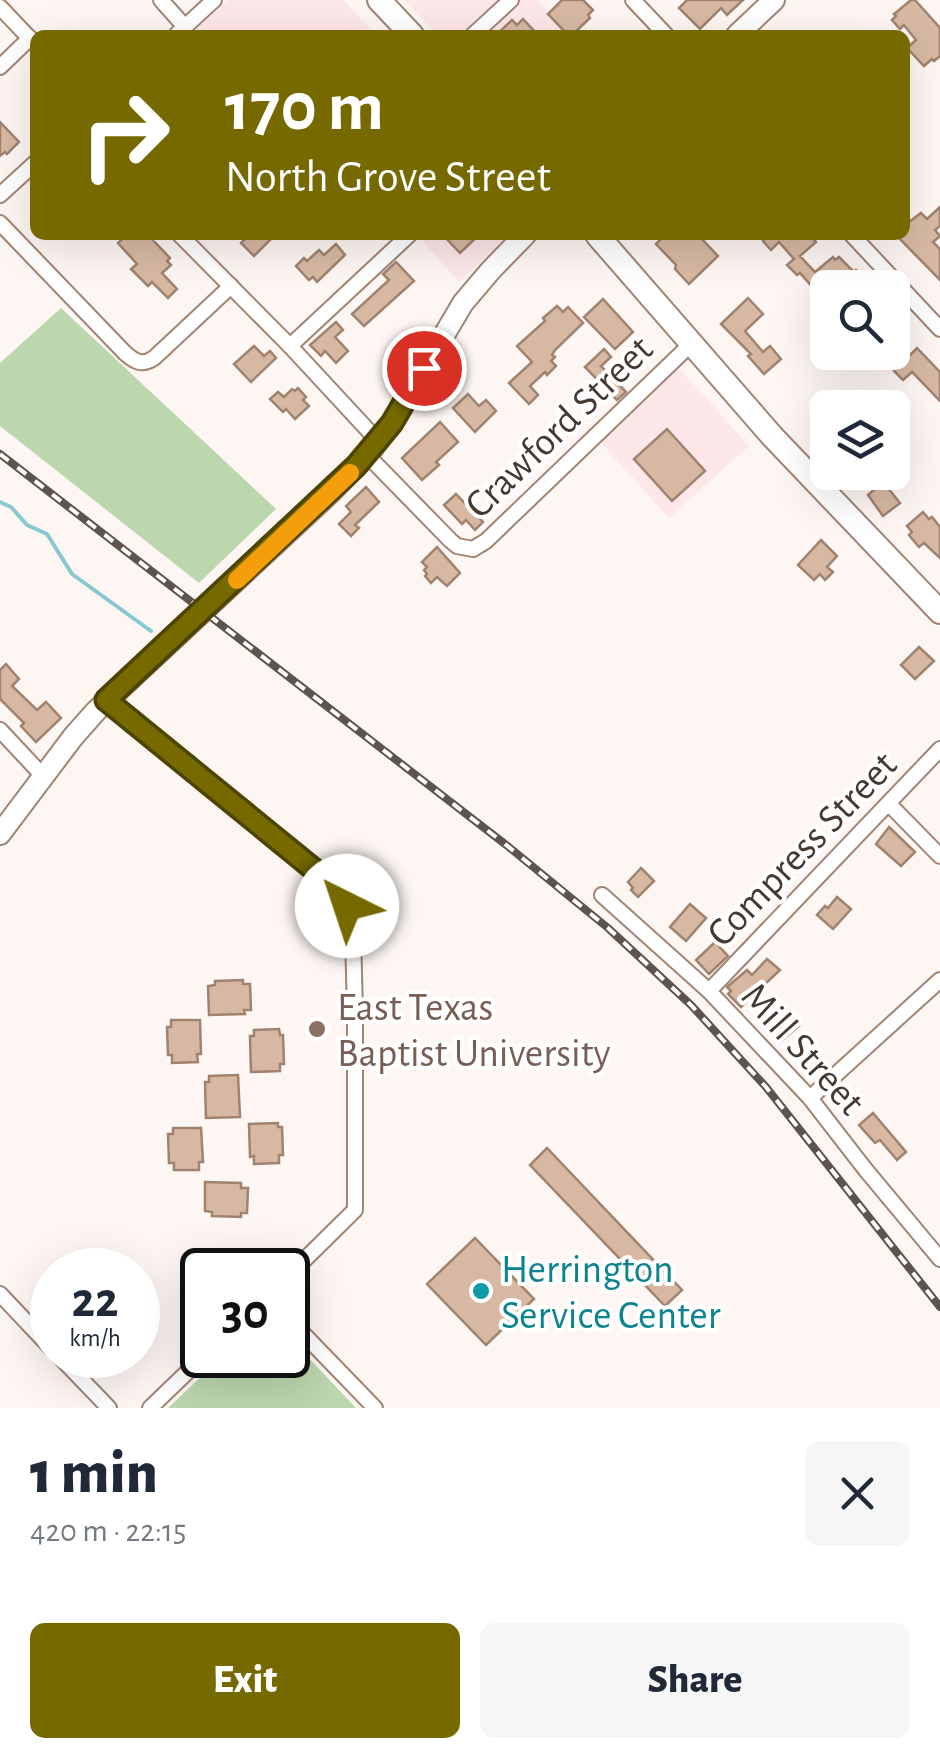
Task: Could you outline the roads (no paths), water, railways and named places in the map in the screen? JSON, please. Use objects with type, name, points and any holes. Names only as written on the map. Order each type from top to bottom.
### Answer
[{"type":"highway","points":[[379,0],[407,30]]},
{"type":"highway","points":[[601,240],[772,436],[940,612]]},
{"type":"main road","points":[[742,30],[774,0]]},
{"type":"main road","points":[[0,834],[72,737],[106,700],[332,491],[372,448],[402,407],[463,304],[520,240]]},
{"type":"street","points":[[161,0],[180,30]]},
{"type":"street","points":[[182,30],[214,0]]},
{"type":"street","points":[[479,30],[511,0]]},
{"type":"street","points":[[633,0],[661,30]]},
{"type":"street","points":[[0,7],[30,39]]},
{"type":"street","points":[[0,67],[30,43]]},
{"type":"street","points":[[0,195],[30,168]]},
{"type":"street","points":[[0,223],[124,353],[138,362],[154,358],[231,286]]},
{"type":"street","points":[[185,240],[290,346],[372,448]]},
{"type":"street","points":[[290,346],[404,240]]},
{"type":"street","points":[[857,240],[940,329]]},
{"type":"street","name":"Crawford Street","points":[[372,448],[450,540],[466,549],[479,546],[692,344]]},
{"type":"street","points":[[106,700],[327,880],[350,914],[354,957],[355,1210],[310,1254]]},
{"type":"street","points":[[0,730],[44,776]]},
{"type":"street","name":"Compress Street","points":[[709,991],[940,750]]},
{"type":"street","points":[[889,804],[940,856]]},
{"type":"street","name":"Mill Street","points":[[602,895],[709,991],[810,1098],[940,1259]]},
{"type":"street","points":[[810,1098],[940,980]]},
{"type":"street","points":[[0,1294],[30,1326]]},
{"type":"street","points":[[310,1341],[375,1408]]},
{"type":"street","points":[[80,1378],[109,1408]]},
{"type":"street","points":[[150,1408],[181,1378]]},
{"type":"waterway","points":[[0,502],[11,507],[27,525],[47,534],[72,574],[151,631]]},
{"type":"railway","points":[[0,454],[608,928],[691,1005],[766,1087],[940,1307]]},
{"type":"place","name":"East Texas Baptist University","points":[[317,1029]]},
{"type":"place","name":"Herrington Service Center","points":[[481,1291]]}]
